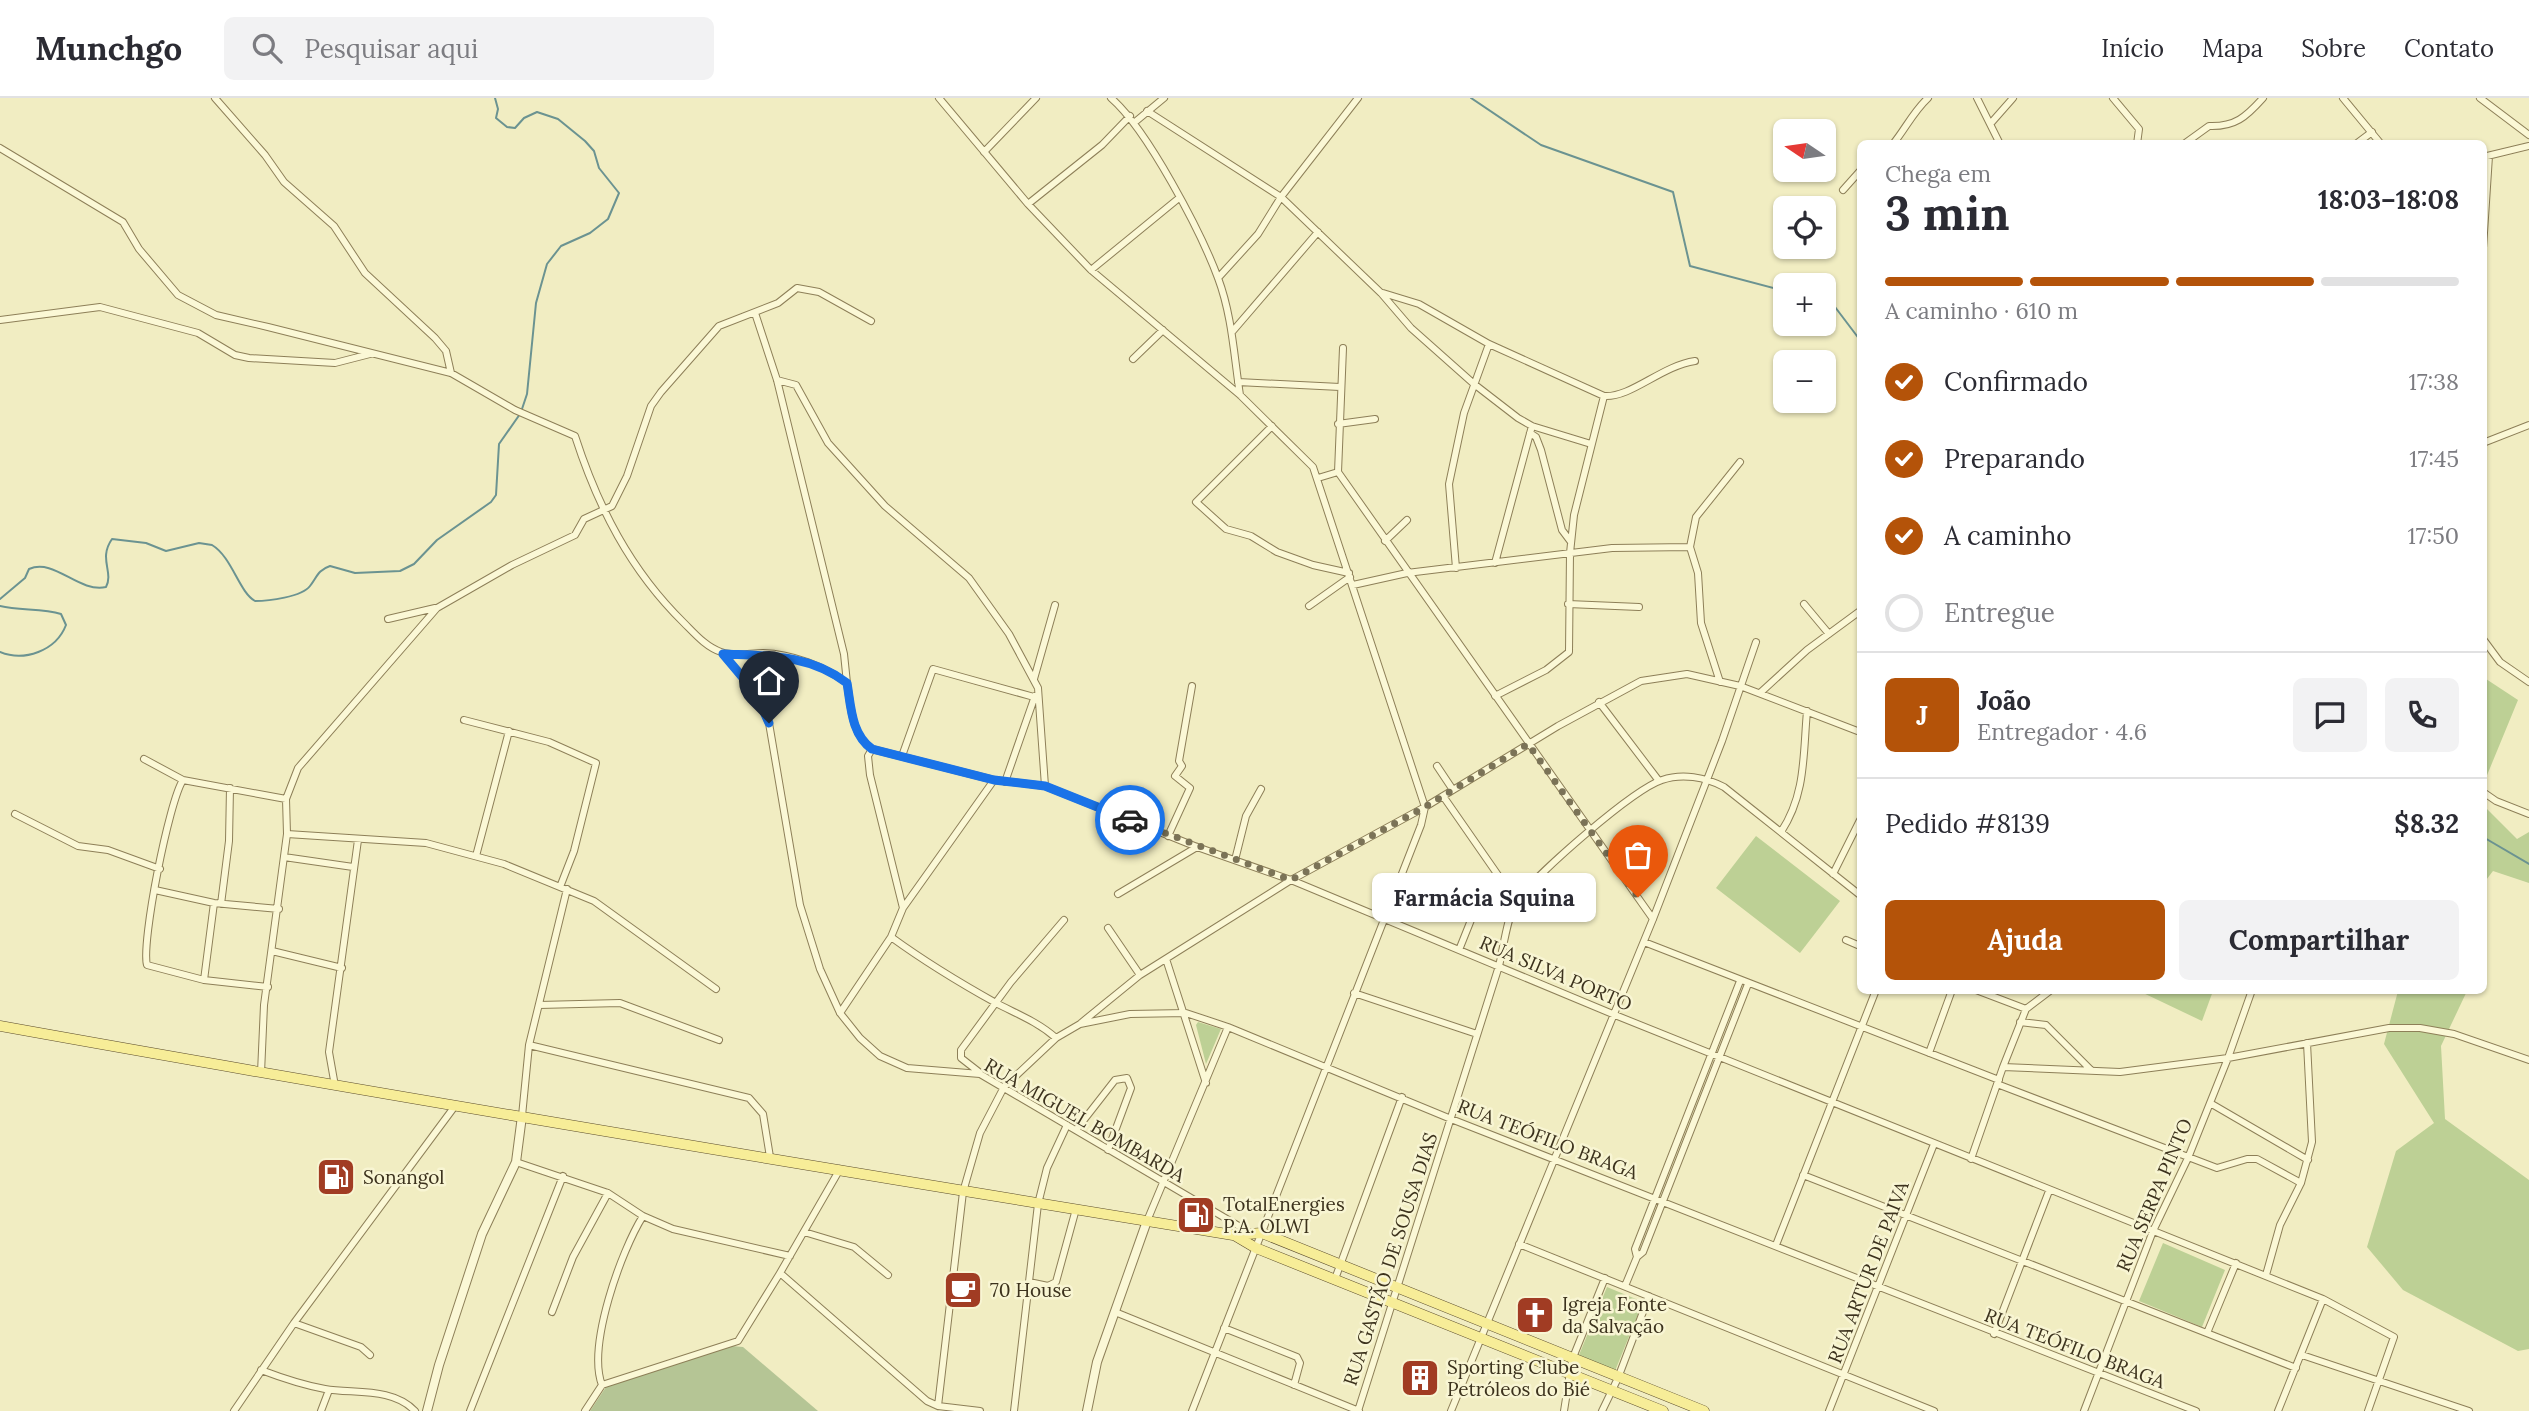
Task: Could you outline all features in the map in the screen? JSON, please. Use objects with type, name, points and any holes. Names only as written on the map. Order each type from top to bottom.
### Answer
[{"type":"main road","points":[[0,1026],[335,1086],[769,1157],[963,1192],[1233,1235],[1262,1233],[1704,1411]]},
{"type":"main road","points":[[1233,1235],[1256,1248],[1663,1411]]},
{"type":"main road","points":[[1427,1316],[1433,1304]]},
{"type":"main road","points":[[1443,1322],[1449,1310]]},
{"type":"street","points":[[215,98],[265,155],[284,182],[334,226],[365,273],[435,338],[446,351],[451,373]]},
{"type":"street","points":[[940,98],[1028,204],[1091,270],[1240,395],[1307,458],[1318,478],[1425,807],[1192,1411]]},
{"type":"street","points":[[946,106],[954,98]]},
{"type":"street","points":[[984,152],[1036,98]]},
{"type":"street","points":[[1111,98],[1132,118],[1179,198],[1218,278],[1232,332],[1240,395]]},
{"type":"street","points":[[1028,204],[1132,118],[1164,98]]},
{"type":"street","points":[[1218,278],[1258,234],[1281,197],[1358,98]]},
{"type":"street","points":[[1895,140],[1907,126],[1914,111],[1928,98]]},
{"type":"street","points":[[1977,98],[1992,122],[1999,140]]},
{"type":"street","points":[[1992,122],[2013,98]]},
{"type":"street","points":[[2113,98],[2139,129],[2138,140]]},
{"type":"street","points":[[2190,140],[2209,126],[2223,127],[2244,118],[2263,98]]},
{"type":"street","points":[[2343,98],[2378,140]]},
{"type":"street","points":[[2480,98],[2525,126],[2529,135]]},
{"type":"street","points":[[1147,111],[1281,197],[1381,293],[1411,328],[1474,384],[1531,429],[1541,450],[1562,530],[1571,542]]},
{"type":"street","points":[[2361,140],[2372,132]]},
{"type":"street","points":[[2487,157],[2529,146]]},
{"type":"street","points":[[0,148],[123,222],[139,249],[178,295],[226,318],[451,373],[514,410],[575,436],[591,485],[619,543],[670,609],[702,641],[723,654],[782,655],[825,670],[847,683]]},
{"type":"street","points":[[1843,190],[1857,174]]},
{"type":"street","points":[[1091,270],[1179,198]]},
{"type":"street","points":[[1232,332],[1318,232]]},
{"type":"street","points":[[388,619],[437,608],[512,565],[575,535],[584,519],[604,511],[614,503],[627,476],[651,406],[719,326],[738,316],[755,313],[778,303],[797,288],[819,292],[871,321]]},
{"type":"street","points":[[1381,293],[1419,304],[1489,344],[1604,396],[1624,394],[1673,365],[1695,361]]},
{"type":"street","points":[[0,320],[100,307],[198,333],[235,355],[249,358],[335,363],[370,354]]},
{"type":"street","points":[[755,313],[777,380],[844,654],[854,724],[860,737],[872,749],[868,756],[870,775],[903,908]]},
{"type":"street","points":[[1133,359],[1163,330]]},
{"type":"street","points":[[1456,568],[1449,484],[1474,384],[1489,344]]},
{"type":"street","points":[[1343,348],[1338,472],[1653,919]]},
{"type":"street","points":[[777,380],[794,384],[819,430],[838,455],[885,506],[969,578],[1009,634],[1038,688],[1045,786]]},
{"type":"street","points":[[1238,382],[1340,387]]},
{"type":"street","points":[[1495,696],[1564,658],[1571,645],[1568,604],[1571,542],[1604,396]]},
{"type":"street","points":[[1338,424],[1375,419]]},
{"type":"street","points":[[2487,441],[2529,425]]},
{"type":"street","points":[[1272,426],[1196,502],[1226,529],[1251,536],[1277,552],[1349,575]]},
{"type":"street","points":[[1531,429],[1591,444]]},
{"type":"street","points":[[1495,563],[1531,429]]},
{"type":"street","points":[[1720,682],[1701,623],[1698,573],[1690,547],[1696,517],[1740,462]]},
{"type":"street","points":[[1318,478],[1338,472]]},
{"type":"street","points":[[1385,541],[1407,520]]},
{"type":"street","points":[[1353,585],[1408,573],[1570,553],[1648,545],[1690,547]]},
{"type":"street","points":[[1309,606],[1349,575]]},
{"type":"street","points":[[1568,604],[1639,607]]},
{"type":"street","points":[[1804,604],[1829,634]]},
{"type":"street","points":[[1034,679],[1055,605]]},
{"type":"street","points":[[261,1073],[260,1041],[287,834],[286,799],[298,768],[437,608]]},
{"type":"street","points":[[1760,693],[1857,613]]},
{"type":"street","points":[[1451,1411],[1644,942],[1708,780],[1756,642]]},
{"type":"street","points":[[2487,644],[2500,662],[2529,682]]},
{"type":"street","name":"RUA MIGUEL BOMBARDA","points":[[723,654],[755,692],[769,723],[800,905],[820,969],[840,1013],[866,1045],[888,1062],[907,1068],[980,1074],[1249,1232]]},
{"type":"street","points":[[902,756],[933,669],[1034,697]]},
{"type":"street","points":[[1080,1024],[1140,975],[1291,880],[1425,807],[1599,702],[1641,681],[1687,674],[1740,686],[1857,731]]},
{"type":"street","points":[[1168,836],[1190,788],[1175,776],[1182,766],[1179,761],[1192,687]]},
{"type":"street","points":[[1005,782],[1038,688]]},
{"type":"street","points":[[1599,702],[1659,781]]},
{"type":"street","points":[[1781,832],[1793,814],[1800,792],[1807,710]]},
{"type":"street","points":[[427,1411],[439,1365],[482,1234],[516,1162],[530,1045],[564,888],[596,763],[549,742],[464,720]]},
{"type":"street","points":[[476,856],[509,731]]},
{"type":"street","name":"RUA SILVA PORTO","points":[[872,749],[994,780],[1045,786],[1168,836],[1291,880],[2049,1191],[2266,1275],[2323,1299],[2392,1334],[2394,1339],[2380,1382]]},
{"type":"street","points":[[144,759],[183,780],[286,799]]},
{"type":"street","points":[[1437,766],[1453,790]]},
{"type":"street","points":[[1443,796],[1516,901],[1591,829],[1659,781],[1675,777],[1708,780],[1724,788],[1857,893]]},
{"type":"street","points":[[183,780],[171,814],[155,890],[148,930],[147,965],[204,980],[268,988]]},
{"type":"street","points":[[840,1013],[891,937],[903,908],[994,780]]},
{"type":"street","points":[[204,980],[229,841],[230,788]]},
{"type":"street","points":[[1235,860],[1247,816],[1262,789]]},
{"type":"street","points":[[2487,795],[2529,814]]},
{"type":"street","points":[[15,814],[78,846],[108,850],[160,869]]},
{"type":"street","points":[[1833,874],[1857,826]]},
{"type":"street","points":[[287,834],[426,843],[476,856],[564,888],[603,906],[716,989]]},
{"type":"street","points":[[335,1086],[329,1052],[358,840]]},
{"type":"street","points":[[1118,894],[1197,847]]},
{"type":"street","points":[[284,857],[353,867]]},
{"type":"street","points":[[155,890],[217,904],[279,909]]},
{"type":"street","name":"RUA GASTÃO DE SOUSA DIAS","points":[[1358,1411],[1499,966],[1516,901]]},
{"type":"street","points":[[1459,950],[1474,915]]},
{"type":"street","points":[[980,1074],[964,1061],[960,1052],[1011,982],[1065,920]]},
{"type":"street","points":[[1108,928],[1140,975]]},
{"type":"street","points":[[891,937],[918,957],[997,1003],[1040,1024],[1056,1038]]},
{"type":"street","points":[[1846,940],[1857,945]]},
{"type":"street","points":[[1644,942],[2188,1158],[2217,1168],[2247,1159],[2257,1160],[2301,1183]]},
{"type":"street","points":[[272,951],[342,968]]},
{"type":"street","points":[[1166,959],[1186,1013],[1206,1083]]},
{"type":"street","points":[[1659,1199],[1669,1162],[1740,981]]},
{"type":"street","points":[[1625,1286],[1659,1199],[1677,1165],[1748,984]]},
{"type":"street","points":[[1354,993],[1477,1034]]},
{"type":"street","points":[[1776,1245],[1874,994]]},
{"type":"street","points":[[1929,1053],[1951,994]]},
{"type":"street","points":[[1987,994],[2026,1009]]},
{"type":"street","points":[[1971,1159],[2020,1021],[2026,1009],[2044,994]]},
{"type":"street","name":"RUA SERPA PINTO","points":[[2084,1411],[2153,1231],[2188,1158],[2228,1058],[2251,994]]},
{"type":"street","points":[[540,1005],[620,1003],[719,1040]]},
{"type":"street","points":[[1728,1011],[1736,1014]]},
{"type":"street","name":"RUA TEÓFILO BRAGA","points":[[937,1406],[963,1192],[979,1133],[1004,1087],[1056,1038],[1080,1024],[1130,1014],[1186,1013],[1327,1065],[1451,1119],[2196,1411]]},
{"type":"street","points":[[2020,1021],[2046,1025],[2091,1070]]},
{"type":"street","points":[[1087,1411],[1097,1362],[1147,1221],[1228,1027]]},
{"type":"street","points":[[2003,1067],[2120,1072],[2228,1058],[2389,1028],[2420,1028],[2454,1034],[2529,1060]]},
{"type":"street","points":[[2266,1275],[2280,1225],[2301,1183],[2312,1142],[2307,1043]]},
{"type":"street","points":[[530,1045],[749,1098],[763,1114],[769,1157]]},
{"type":"street","points":[[1076,1130],[1115,1080],[1127,1078],[1131,1088],[1108,1150]]},
{"type":"street","points":[[1695,1096],[1703,1098]]},
{"type":"street","points":[[1335,1279],[1402,1097]]},
{"type":"street","points":[[2210,1102],[2308,1160]]},
{"type":"street","points":[[234,1411],[294,1323],[455,1106]]},
{"type":"street","points":[[1014,1411],[1038,1204],[1047,1168],[1067,1125]]},
{"type":"street","points":[[1679,1138],[1686,1140]]},
{"type":"street","name":"RUA ARTUR DE PAIVA","points":[[1829,1411],[1908,1217],[1934,1144]]},
{"type":"street","points":[[516,1162],[608,1193],[643,1216],[673,1228],[790,1256]]},
{"type":"street","points":[[1669,1162],[1677,1165]]},
{"type":"street","points":[[585,1411],[602,1384],[738,1341],[839,1169]]},
{"type":"street","points":[[1803,1175],[2021,1263],[2296,1368]]},
{"type":"street","points":[[470,1411],[564,1176]]},
{"type":"street","points":[[1994,1334],[2049,1191]]},
{"type":"street","points":[[552,1312],[573,1257],[608,1193]]},
{"type":"street","points":[[1029,1282],[1048,1286],[1056,1282],[1076,1209]]},
{"type":"street","points":[[602,1384],[598,1364],[615,1276],[622,1254],[643,1216]]},
{"type":"street","points":[[804,1232],[853,1247],[888,1275]]},
{"type":"street","points":[[1519,1244],[1934,1411]]},
{"type":"street","points":[[2207,1334],[2236,1263]]},
{"type":"street","points":[[780,1273],[927,1401],[937,1406],[980,1411]]},
{"type":"street","points":[[1564,1411],[1572,1360],[1605,1278]]},
{"type":"street","points":[[1602,1411],[1618,1378],[1649,1296]]},
{"type":"street","points":[[2278,1411],[2323,1299]]},
{"type":"street","points":[[1115,1312],[1358,1411]]},
{"type":"street","points":[[294,1323],[361,1347],[370,1355]]},
{"type":"street","points":[[1224,1328],[1297,1357],[1300,1363],[1294,1385]]},
{"type":"street","points":[[2302,1355],[2469,1411]]},
{"type":"street","points":[[261,1370],[329,1390],[372,1392],[393,1398],[415,1411]]},
{"type":"street","points":[[2368,1411],[2380,1382]]},
{"type":"street","points":[[321,1411],[329,1390]]},
{"type":"green space","points":[[2487,680],[2518,700],[2487,775]]},
{"type":"green space","points":[[2487,809],[2517,839],[2529,832],[2529,883],[2493,871],[2487,879]]},
{"type":"green space","points":[[1756,836],[1840,901],[1800,953],[1716,888]]},
{"type":"green space","points":[[2145,994],[2212,994],[2202,1021]]},
{"type":"green space","points":[[2397,994],[2466,994],[2441,1046],[2445,1119],[2529,1180],[2529,1349],[2518,1351],[2403,1290],[2367,1247],[2396,1151],[2434,1123],[2384,1044]]},
{"type":"green space","points":[[1198,1022],[1221,1029],[1206,1064],[1196,1025]]},
{"type":"green space","points":[[2163,1243],[2225,1270],[2202,1327],[2139,1301]]},
{"type":"green space","points":[[1607,1287],[1643,1302],[1615,1371],[1579,1355]]},
{"type":"green space","points":[[732,1346],[743,1347],[818,1411],[590,1411],[606,1387]]},
{"type":"waterway","points":[[495,98],[498,109],[496,118],[507,127],[515,128],[524,118],[537,112],[558,119],[594,151],[599,168],[619,193],[608,219],[590,233],[561,246],[547,264],[536,303],[527,394],[522,409]]},
{"type":"waterway","points":[[1471,98],[1541,145],[1673,192],[1690,266],[1773,288]]},
{"type":"waterway","points":[[1836,308],[1857,336]]},
{"type":"waterway","points":[[0,599],[25,578],[29,569],[39,567],[57,571],[86,585],[106,587],[106,553],[112,539],[146,543],[166,551],[199,543],[212,545],[219,550],[244,590],[255,601],[300,593],[310,586],[320,572],[330,566],[355,573],[400,571],[414,564],[437,540],[491,502],[496,495],[499,444],[520,414]]},
{"type":"waterway","points":[[0,606],[61,614],[66,625],[55,642],[38,652],[19,656],[0,652]]},
{"type":"waterway","points":[[2487,839],[2529,864]]},
{"type":"way so far","points":[[1130,820],[1291,880],[1425,807],[1528,744],[1638,897]]},
{"type":"place","name":"Farmácia Squina","points":[[1638,897]]},
{"type":"place","name":"Sonangol","points":[[336,1177]]},
{"type":"place","name":"TotalEnergies P.A. OLWI","points":[[1196,1215]]},
{"type":"place","name":"70 House","points":[[963,1290]]},
{"type":"place","name":"Igreja Fonte da Salvação","points":[[1535,1315]]},
{"type":"place","name":"Sporting Clube Petróleos do Bié","points":[[1420,1378]]},
{"type":"route","points":[[769,723],[755,692],[723,654],[782,655],[836,675],[847,683],[854,724],[860,737],[872,749],[994,780],[1045,786],[1130,820]]}]
